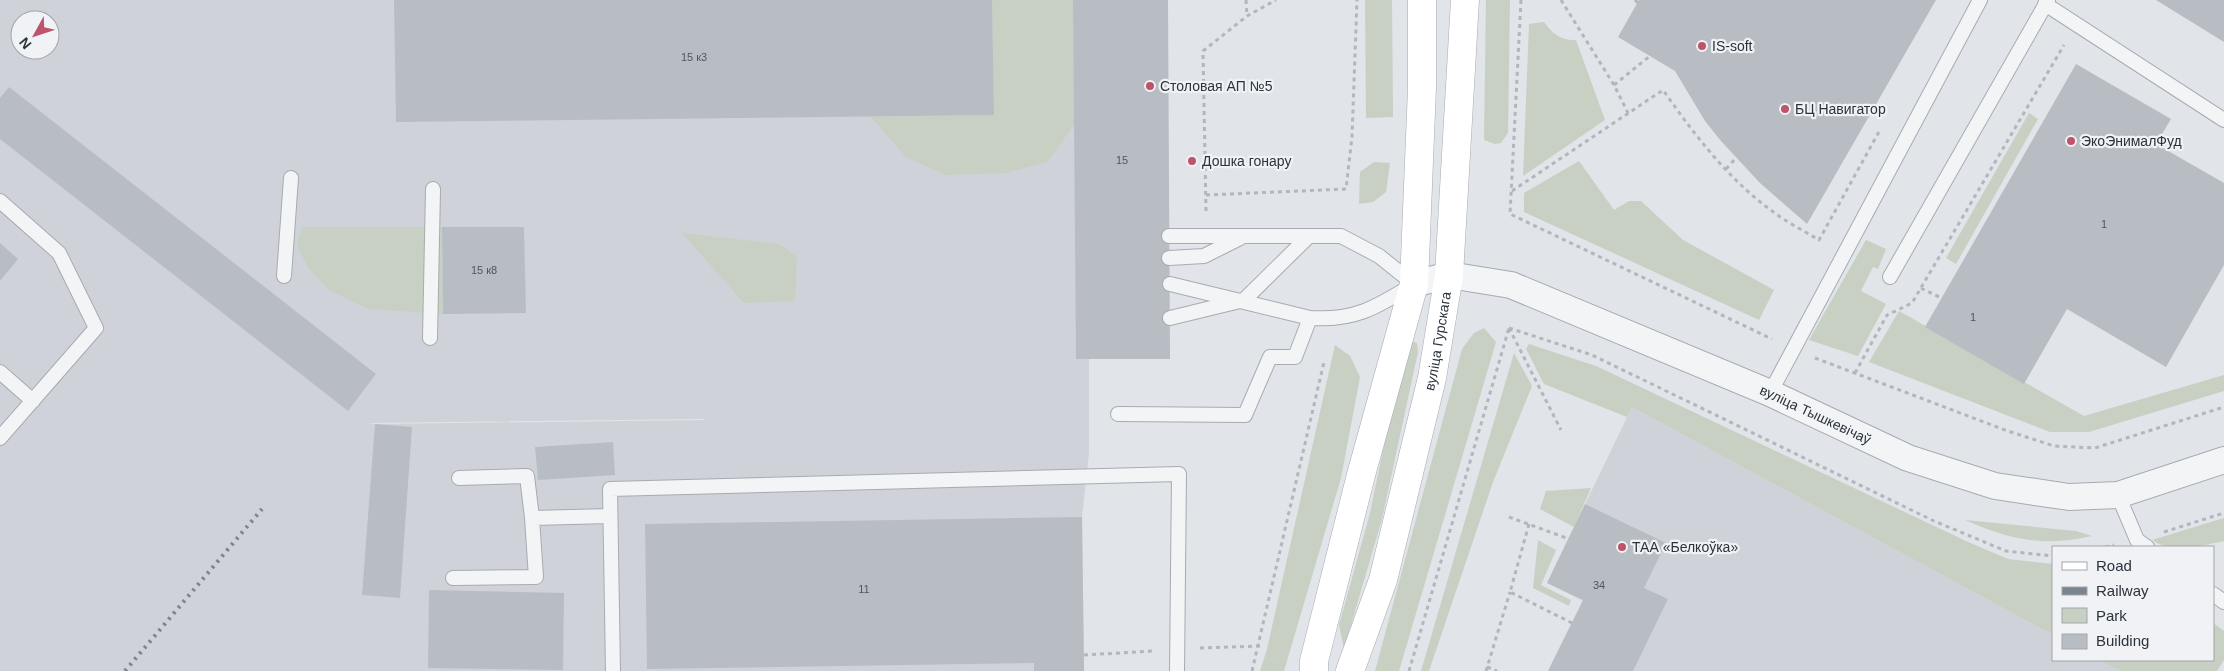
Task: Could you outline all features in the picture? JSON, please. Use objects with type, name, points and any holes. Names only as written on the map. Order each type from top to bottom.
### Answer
[{"type":"main road","points":[[1314,671],[1314,661],[1361,475],[1414,284],[1422,88],[1422,0]]},
{"type":"main road","name":"вуліца Гурскага","points":[[1350,671],[1385,571],[1432,378],[1449,276],[1465,0]]},
{"type":"street","name":"вуліца Тышкевічаў","points":[[1414,284],[1449,276],[1511,285],[1770,394],[1908,458],[1967,479],[2032,493],[2069,497],[2118,495],[2224,460]]},
{"type":"lane","points":[[1770,394],[1980,0]]},
{"type":"lane","points":[[1890,277],[2046,2],[2076,24],[2224,120]]},
{"type":"lane","points":[[284,276],[291,178]]},
{"type":"lane","points":[[430,338],[433,189]]},
{"type":"lane","points":[[0,201],[59,253],[96,328],[0,438]]},
{"type":"lane","points":[[1169,236],[1341,236],[1379,256],[1414,284],[1374,309],[1332,319],[1310,318],[1244,300],[1170,284]]},
{"type":"lane","points":[[1169,258],[1204,256],[1243,236]]},
{"type":"lane","points":[[1170,318],[1244,300],[1310,236]]},
{"type":"lane","points":[[1118,414],[1245,414],[1270,357],[1295,357],[1310,318]]},
{"type":"lane","points":[[0,372],[32,401]]},
{"type":"lane","points":[[613,671],[610,489],[1179,474],[1177,671]]},
{"type":"lane","points":[[453,578],[536,578],[527,476],[459,478]]},
{"type":"lane","points":[[2118,495],[2137,540],[2146,546]]},
{"type":"lane","points":[[532,518],[610,516]]},
{"type":"path","points":[[1246,0],[1247,16]]},
{"type":"path","points":[[1206,236],[1203,51],[1247,16],[1276,0]]},
{"type":"path","points":[[1206,195],[1346,189],[1352,137],[1357,0]]},
{"type":"path","points":[[1521,0],[1510,214],[1794,349],[2005,430],[2054,446],[2095,448],[2224,407]]},
{"type":"path","points":[[1561,0],[1614,85],[1628,113]]},
{"type":"path","points":[[1855,373],[1886,315],[1912,303],[2076,24]]},
{"type":"path","points":[[1614,85],[1650,56]]},
{"type":"path","points":[[1168,88],[1204,87]]},
{"type":"path","points":[[1511,192],[1663,90],[1687,124],[1726,169],[1778,216],[1819,240],[1881,128]]},
{"type":"path","points":[[1726,169],[1736,158]]},
{"type":"path","points":[[1921,288],[1942,298]]},
{"type":"path","points":[[1509,328],[1561,430]]},
{"type":"path","points":[[1509,328],[1592,355],[1934,521],[2006,551],[2052,556]]},
{"type":"path","points":[[1409,671],[1509,328]]},
{"type":"path","points":[[1252,671],[1324,362]]},
{"type":"path","points":[[1508,517],[1569,539]]},
{"type":"path","points":[[1486,671],[1529,524]]},
{"type":"path","points":[[1510,592],[1572,623]]},
{"type":"path","points":[[1488,666],[1496,671]]},
{"type":"shaded area","points":[[0,0],[1168,0],[1089,359],[1089,453],[1082,517],[1084,671],[0,671]],"holes":[[[704,419],[704,420],[369,423]]]},
{"type":"shaded area","points":[[1632,407],[2052,634],[2052,661],[2101,661],[2120,671],[1548,671],[1583,601],[1547,583]]},
{"type":"green space","points":[[992,0],[1073,0],[1074,125],[1047,162],[1006,173],[945,175],[906,157],[871,117],[994,115]]},
{"type":"green space","points":[[1365,0],[1392,0],[1393,117],[1366,118]]},
{"type":"green space","points":[[1486,0],[1510,0],[1508,133],[1501,143],[1495,144],[1484,140]]},
{"type":"green space","points":[[1544,22],[1558,36],[1576,40],[1605,120],[1523,176],[1529,24]]},
{"type":"green space","points":[[2029,113],[2038,119],[1956,264],[1946,258]]},
{"type":"green space","points":[[1579,161],[1614,210],[1629,201],[1641,201],[1683,240],[1774,290],[1759,320],[1524,212],[1524,193]]},
{"type":"green space","points":[[1374,162],[1390,163],[1386,192],[1373,202],[1359,204],[1360,172]]},
{"type":"green space","points":[[302,227],[442,227],[443,314],[368,309],[329,290],[308,268],[297,245]]},
{"type":"green space","points":[[682,233],[779,244],[797,257],[795,301],[744,303]]},
{"type":"green space","points":[[1866,240],[1886,249],[1878,269],[1873,267],[1861,291],[1886,304],[1858,356],[1809,340]]},
{"type":"green space","points":[[1899,311],[2084,416],[2224,375],[2224,391],[2089,432],[2050,432],[1869,362]]},
{"type":"green space","points":[[1484,328],[1496,342],[1399,671],[1375,671],[1462,349],[1474,333]]},
{"type":"green space","points":[[1410,341],[1417,343],[1418,352],[1382,519],[1344,649],[1339,625],[1370,513],[1403,354]]},
{"type":"green space","points":[[1529,344],[1596,366],[1966,541],[2008,559],[2052,564],[2052,634],[1632,407],[1627,417],[1544,384],[1526,349]]},
{"type":"green space","points":[[1335,345],[1350,356],[1360,377],[1341,478],[1284,671],[1260,671],[1267,649]]},
{"type":"green space","points":[[1514,353],[1532,386],[1493,482],[1429,671],[1421,671]]},
{"type":"green space","points":[[1591,488],[1574,527],[1540,509],[1546,491]]},
{"type":"green space","points":[[2224,518],[2224,541],[2201,546],[2166,546],[2152,540]]},
{"type":"green space","points":[[1965,520],[2076,531],[2092,536],[2058,541],[2027,540],[1981,527]]},
{"type":"green space","points":[[1538,540],[1556,550],[1541,585],[1571,600],[1569,606],[1533,588]]},
{"type":"green space","points":[[2214,624],[2224,631],[2224,660],[2217,671],[2120,671],[2101,661],[2214,661]]},
{"type":"building","points":[[394,0],[992,0],[994,115],[396,122]]},
{"type":"building","points":[[1073,0],[1168,0],[1170,359],[1076,359]]},
{"type":"building","name":"БЦ Навигатор","points":[[1639,0],[1936,0],[1807,224],[1760,183],[1721,141],[1705,121],[1675,71],[1618,37]]},
{"type":"building","points":[[2156,0],[2224,0],[2224,42]]},
{"type":"building","points":[[2076,64],[2171,119],[2156,144],[2224,183],[2224,265],[2166,367],[2067,309],[2024,384],[1925,327]]},
{"type":"building","points":[[9,87],[376,374],[348,411],[0,139],[0,98]]},
{"type":"building","points":[[442,227],[524,227],[526,313],[443,314]]},
{"type":"building","points":[[0,243],[18,259],[0,281]]},
{"type":"building","points":[[375,424],[412,427],[400,598],[362,595]]},
{"type":"building","points":[[613,442],[615,475],[538,480],[535,447]]},
{"type":"building","points":[[1585,504],[1666,543],[1644,588],[1668,599],[1633,671],[1548,671],[1583,600],[1547,583]]},
{"type":"building","points":[[1082,517],[1084,671],[1034,671],[1034,663],[647,669],[645,524]]},
{"type":"building","points":[[429,590],[564,593],[563,670],[428,668]]},
{"type":"railway","points":[[125,671],[262,509]]},
{"type":"place","name":"IS-soft","points":[[1702,46]]},
{"type":"place","name":"Столовая АП №5","points":[[1150,86]]},
{"type":"place","name":"БЦ Навигатор","points":[[1785,109]]},
{"type":"place","name":"ЭкоЭнималФуд","points":[[2071,141]]},
{"type":"place","name":"Дошка гонару","points":[[1192,161]]},
{"type":"place","name":"ТАА «Белкоўка»","points":[[1622,547]]}]
